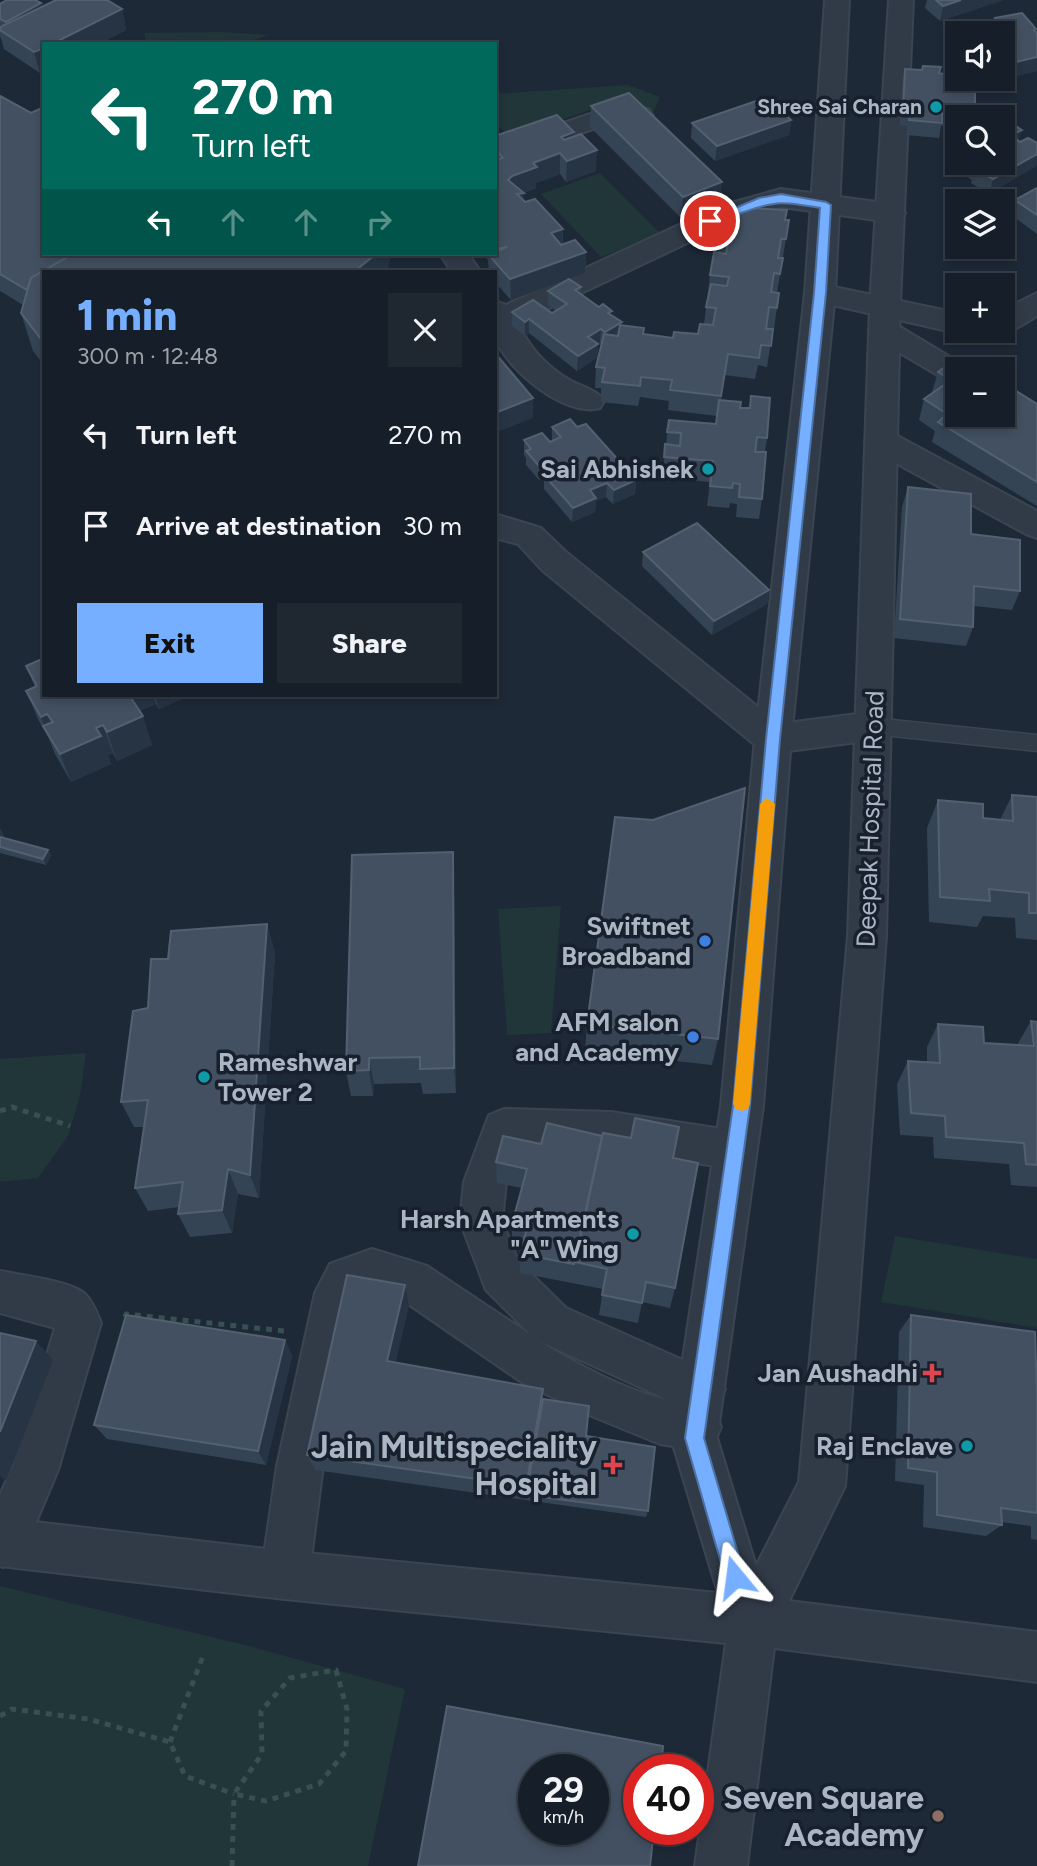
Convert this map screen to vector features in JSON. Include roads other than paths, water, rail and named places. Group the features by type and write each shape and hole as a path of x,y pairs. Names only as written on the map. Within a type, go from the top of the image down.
{"street":[{"path":"754,1621 735,1577 694,1438 742,1106 773,739 820,293 837,0"},
{"name":"Deepak Hospital Road","path":"721,1866 754,1621 822,1486 867,936 885,318 901,0"},
{"path":"497,154 626,110 635,112 655,128"},
{"path":"589,401 564,392 534,370 508,337 498,315 729,200 781,198 891,213"},
{"path":"820,293 885,318 945,364"},
{"path":"1015,316 1037,303"},
{"path":"885,318 945,322"},
{"path":"881,441 1037,526"},
{"path":"497,527 529,536 554,561 773,739 873,726"},
{"path":"700,1408 684,1384 550,1323 500,1275 481,1221 485,1182 504,1128 611,1131 735,1150"},
{"path":"285,1575 300,1466 337,1293 345,1279 372,1270 412,1281 539,1367 610,1401 660,1420 700,1408"},
{"path":"0,1292 68,1308 79,1323 35,1470 2,1542 285,1575 754,1621 1037,1657"}],"lane":[{"path":"873,726 1037,743"}],"place":[{"name":"Shree Sai Charan","path":"936,107"},
{"name":"Sai Abhishek","path":"708,469"},
{"name":"Swiftnet Broadband","path":"705,941"},
{"name":"AFM salon and Academy","path":"693,1037"},
{"name":"Rameshwar Tower 2","path":"204,1077"},
{"name":"Harsh Apartments \"A\" Wing","path":"633,1234"},
{"name":"Jan Aushadhi","path":"932,1373"},
{"name":"Raj Enclave","path":"967,1446"},
{"name":"Jain Multispeciality Hospital","path":"613,1465"},
{"name":"Seven Square Academy","path":"938,1816"}]}
